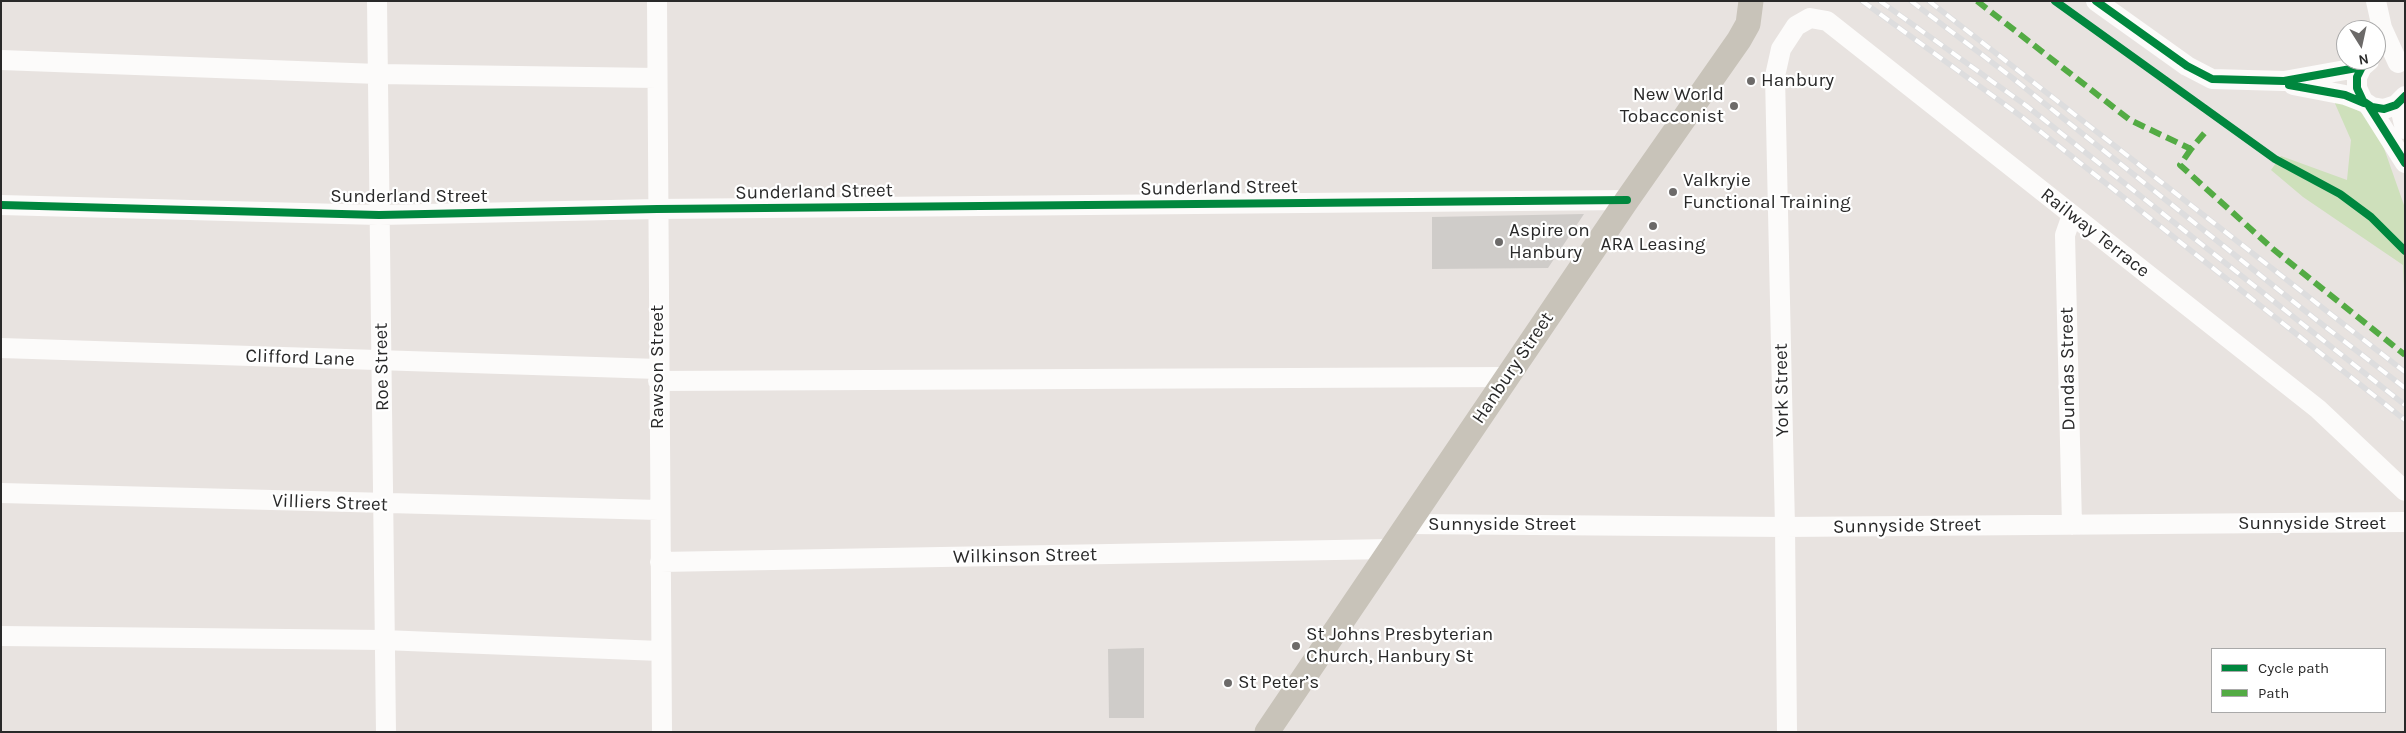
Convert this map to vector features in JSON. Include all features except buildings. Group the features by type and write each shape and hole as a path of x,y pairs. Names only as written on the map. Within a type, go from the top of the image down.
{"main road":[{"name":"Hanbury Street","path":"1267,732 1506,377 1739,40 1748,24 1751,1"}],"street":[{"name":"Roe Street","path":"377,1 384,504 383,640 386,732"},
{"name":"Rawson Street","path":"656,1 662,732"},
{"path":"2096,1 2187,66 2205,76 2223,80 2272,81 2306,78 2337,70"},
{"path":"2371,20 2376,1"},
{"path":"2376,1 2382,28 2402,68"},
{"name":"Railway Terrace","path":"1781,49 1796,26 1810,18 1827,21 2318,409 2405,491"},
{"name":"York Street","path":"1781,49 1775,76 1785,528 1787,732"},
{"path":"2386,58 2402,68"},
{"path":"1,60 378,74 657,78"},
{"path":"2362,70 2357,77 2356,88 2405,163"},
{"path":"2272,81 2337,94 2384,109 2403,99 2405,129"},
{"name":"Sunderland Street","path":"1,205 380,215 657,209 1627,200"},
{"name":"Dundas Street","path":"2072,215 2065,235 2072,525"},
{"name":"Clifford Lane","path":"1,348 382,361 658,375 1506,377"},
{"name":"Villiers Street","path":"1,493 659,510"},
{"name":"Sunnyside Street","path":"1408,524 1785,528 2405,522"},
{"name":"Wilkinson Street","path":"660,562 1391,549"},
{"path":"1,636 383,640 660,651"}],"green space":[{"path":"2333,99 2359,111 2368,118 2379,134 2405,208 2405,312 2403,265 2303,197 2271,170 2281,156 2347,180 2351,140"}],"railway":[{"path":"1862,1 2022,117 2405,420"},
{"path":"1880,1 2028,107 2405,405"},
{"path":"1911,1 2010,76 2405,388"},
{"path":"1929,1 2405,372"}],"marked path":[{"path":"1977,1 2130,120 2191,149 2208,129"},
{"path":"2191,149 2180,165 2273,249 2405,355"}],"cycle path":[{"path":"2055,1 2275,159 2340,194 2371,217 2405,251"},
{"path":"2096,1 2187,66 2212,79 2284,81 2345,70"},
{"path":"2360,70 2357,77 2357,88 2363,101 2372,107 2384,109 2396,105 2405,96"},
{"path":"2289,85 2345,95 2364,103"},
{"path":"2369,106 2405,163"},
{"path":"1,205 379,215 657,209 1627,200"}],"place":[{"name":"Hanbury","path":"1751,81"},
{"name":"New World Tobacconist","path":"1734,106"},
{"name":"Valkryie Functional Training","path":"1673,192"},
{"name":"ARA Leasing","path":"1653,226"},
{"name":"Aspire on Hanbury","path":"1499,242"},
{"name":"St Johns Presbyterian Church, Hanbury St","path":"1296,646"},
{"name":"St Peter’s","path":"1228,683"}]}
